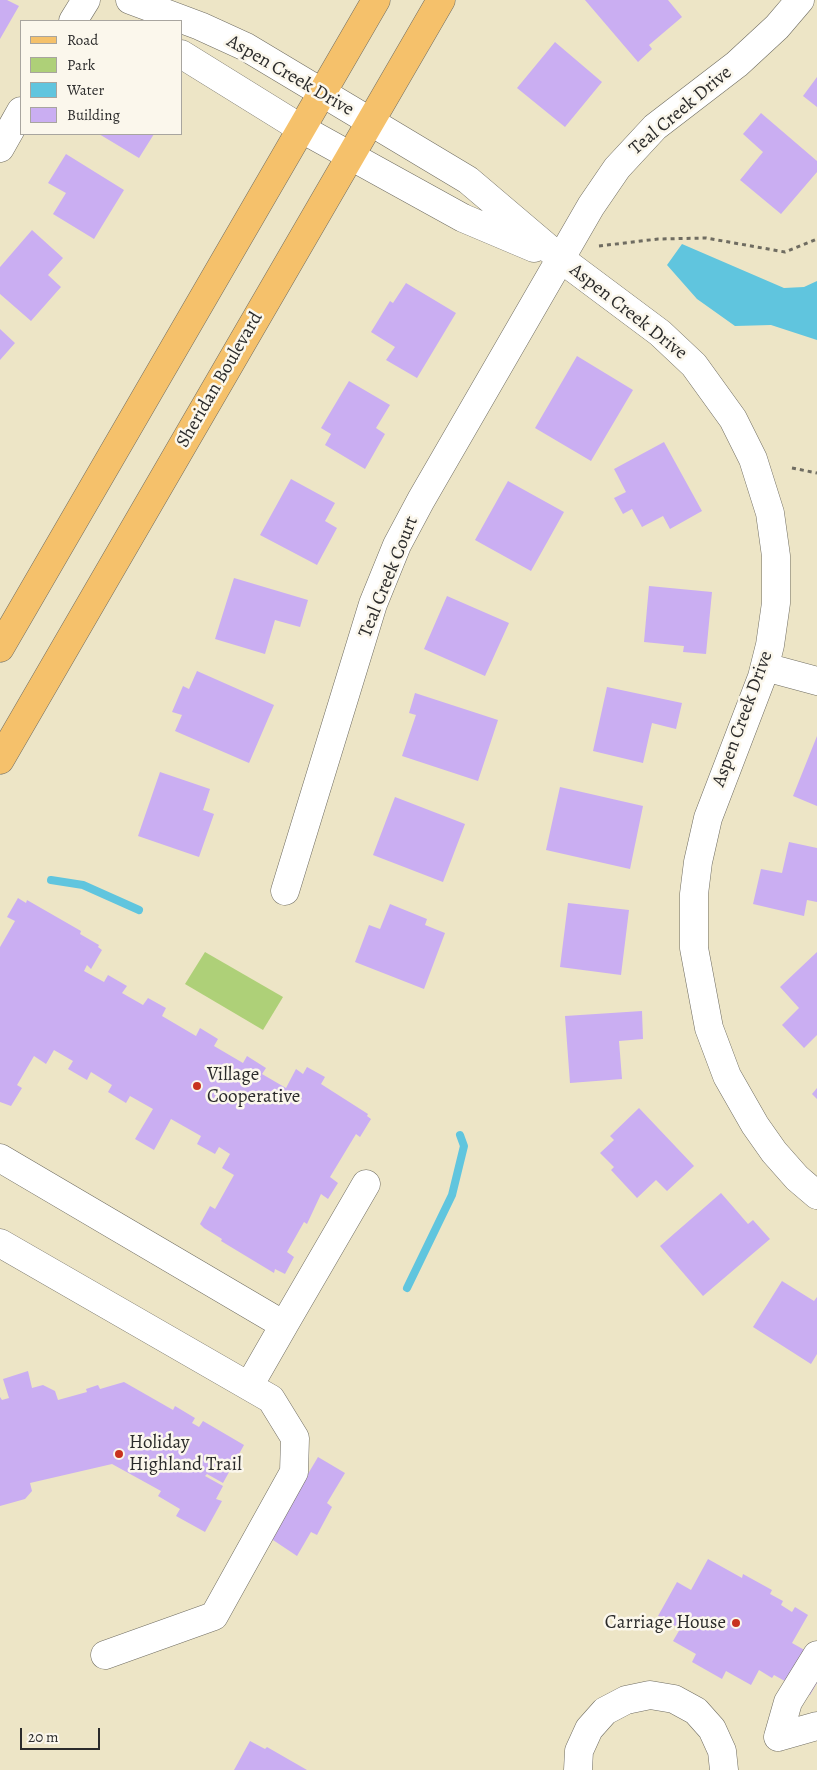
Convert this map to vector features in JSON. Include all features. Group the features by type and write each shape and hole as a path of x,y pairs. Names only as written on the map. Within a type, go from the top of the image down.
{"main road":[{"path":"0,648 376,0"},
{"name":"Sheridan Boulevard","path":"0,760 441,0"}],"street":[{"path":"74,20 86,0"},
{"path":"111,0 138,20"},
{"name":"Aspen Creek Drive","path":"130,0 200,26 246,48 468,180 561,259 643,319 694,365 726,406 744,439 761,480 770,513 776,556 776,603 765,667 708,818 698,862 694,894 694,948 708,1028 727,1076 754,1125 774,1152 797,1178 817,1195"},
{"name":"Teal Creek Drive","path":"561,259 603,187 631,151 670,115 737,64 776,27 800,0"},
{"name":"Aspen Creek Drive","path":"182,55 350,156 463,218 561,259"},
{"path":"0,148 20,113"},
{"name":"Teal Creek Court","path":"285,892 373,604 398,544 421,500 561,259"},
{"path":"765,667 817,682"},
{"path":"0,1158 284,1325"},
{"path":"249,1386 366,1184"},
{"path":"0,1242 271,1399 295,1438 294,1472 214,1616 105,1655"},
{"path":"817,1655 788,1702 778,1737 817,1726"},
{"path":"578,1770 579,1751 589,1729 605,1711 626,1700 650,1695 674,1699 696,1711 712,1729 722,1751 724,1770"}],"path":[{"path":"575,235 596,246 658,238 706,238 785,252 817,239"},
{"path":"792,468 817,473"}],"green space":[{"path":"205,952 283,997 263,1030 185,984"}],"water":[{"path":"682,244 784,288 804,287 817,281 817,340 771,325 735,326 697,299 667,265"}],"building":[{"path":"0,0 7,0 19,6 0,39"},
{"path":"585,0 668,0 682,17 649,45 652,49 638,62"},
{"path":"555,42 602,82 565,127 517,88"},
{"path":"817,77 817,107 803,96"},
{"path":"761,113 817,161 817,172 781,214 740,180 763,152 743,134"},
{"path":"101,135 153,135 139,158"},
{"path":"66,154 124,190 94,239 53,214 66,193 48,183"},
{"path":"32,230 63,258 48,275 61,287 31,321 0,294 0,267"},
{"path":"406,283 456,313 417,378 386,360 395,347 371,332 390,301 393,303"},
{"path":"0,329 15,343 0,360"},
{"path":"577,356 633,390 591,461 535,428"},
{"path":"349,381 390,405 376,428 385,434 365,469 325,445 331,434 321,428"},
{"path":"664,442 702,511 670,529 663,516 642,527 632,509 623,514 614,498 626,492 614,469"},
{"path":"291,479 335,503 325,521 337,528 317,565 260,535"},
{"path":"508,481 564,512 531,571 475,540"},
{"path":"234,578 308,600 300,627 275,620 265,654 215,639"},
{"path":"649,586 712,592 706,654 683,652 684,646 644,642"},
{"path":"447,596 509,623 485,676 424,649"},
{"path":"197,671 274,705 249,763 175,731 182,715 172,712 183,686 189,689"},
{"path":"607,687 682,703 676,729 652,723 643,763 593,751"},
{"path":"415,693 498,720 478,781 402,756 416,715 409,713"},
{"path":"817,736 817,806 793,796"},
{"path":"160,772 210,789 203,810 214,814 199,857 138,836"},
{"path":"560,787 643,806 630,869 546,850"},
{"path":"395,797 465,824 443,882 373,855"},
{"path":"789,842 817,848 817,902 807,900 804,916 753,904 761,869 782,873"},
{"name":"Village Cooperative","path":"18,898 26,903 27,900 81,931 80,934 99,945 98,947 102,950 91,969 87,965 84,971 104,982 108,975 127,986 122,993 143,1005 148,998 166,1008 162,1016 196,1036 200,1028 218,1039 214,1046 243,1063 247,1056 266,1068 262,1074 286,1088 296,1069 303,1074 307,1067 325,1077 321,1084 368,1114 367,1116 371,1119 360,1137 356,1134 330,1177 338,1183 328,1199 321,1194 307,1224 304,1222 287,1252 294,1257 285,1274 275,1269 274,1273 221,1241 222,1239 200,1224 210,1206 215,1209 234,1175 222,1168 230,1154 219,1147 215,1154 197,1144 201,1136 171,1119 154,1150 135,1139 153,1109 130,1096 126,1103 108,1092 112,1085 91,1072 87,1080 68,1069 73,1061 54,1050 46,1064 34,1056 17,1085 22,1088 11,1106 0,1102 0,947 15,921 7,917"},
{"path":"568,903 629,910 621,975 560,967"},
{"path":"390,904 427,919 425,925 445,933 424,989 355,962 369,925 380,929"},
{"path":"817,952 817,1035 804,1048 782,1025 799,1008 780,987"},
{"path":"642,1011 643,1039 619,1041 622,1079 570,1083 565,1016"},
{"path":"817,1088 817,1099 812,1094"},
{"path":"639,1108 694,1166 667,1191 656,1180 637,1198 611,1170 614,1167 600,1153 614,1140 610,1136"},
{"path":"721,1193 748,1224 753,1220 770,1239 703,1296 660,1246"},
{"path":"782,1281 814,1301 817,1297 817,1354 811,1364 753,1327"},
{"name":"Holiday Highland Trail","path":"28,1371 32,1388 43,1385 55,1391 58,1400 87,1392 86,1389 98,1385 100,1389 124,1382 173,1410 175,1406 195,1418 192,1423 199,1427 203,1421 244,1445 223,1483 207,1474 205,1476 223,1486 216,1499 222,1501 205,1532 176,1516 180,1509 158,1496 161,1491 112,1464 30,1483 32,1491 25,1499 0,1506 0,1397 2,1400 9,1398 3,1379"},
{"path":"318,1457 345,1473 327,1503 332,1507 317,1535 311,1532 297,1556 270,1538"},
{"name":"Carriage House","path":"708,1559 742,1578 743,1574 772,1590 770,1594 783,1601 781,1605 792,1612 795,1607 808,1615 792,1643 817,1657 817,1683 810,1695 774,1675 772,1678 759,1670 751,1685 726,1671 722,1679 692,1662 696,1654 673,1641 680,1629 658,1616 677,1582 691,1590"},
{"path":"250,1741 265,1749 267,1747 307,1770 234,1770"}],"waterway":[{"path":"51,880 83,885 139,910"},
{"path":"407,1288 452,1195 464,1146 460,1135"}],"place":[{"name":"Village Cooperative","path":"197,1086"},
{"name":"Holiday Highland Trail","path":"119,1454"},
{"name":"Carriage House","path":"736,1623"}]}
